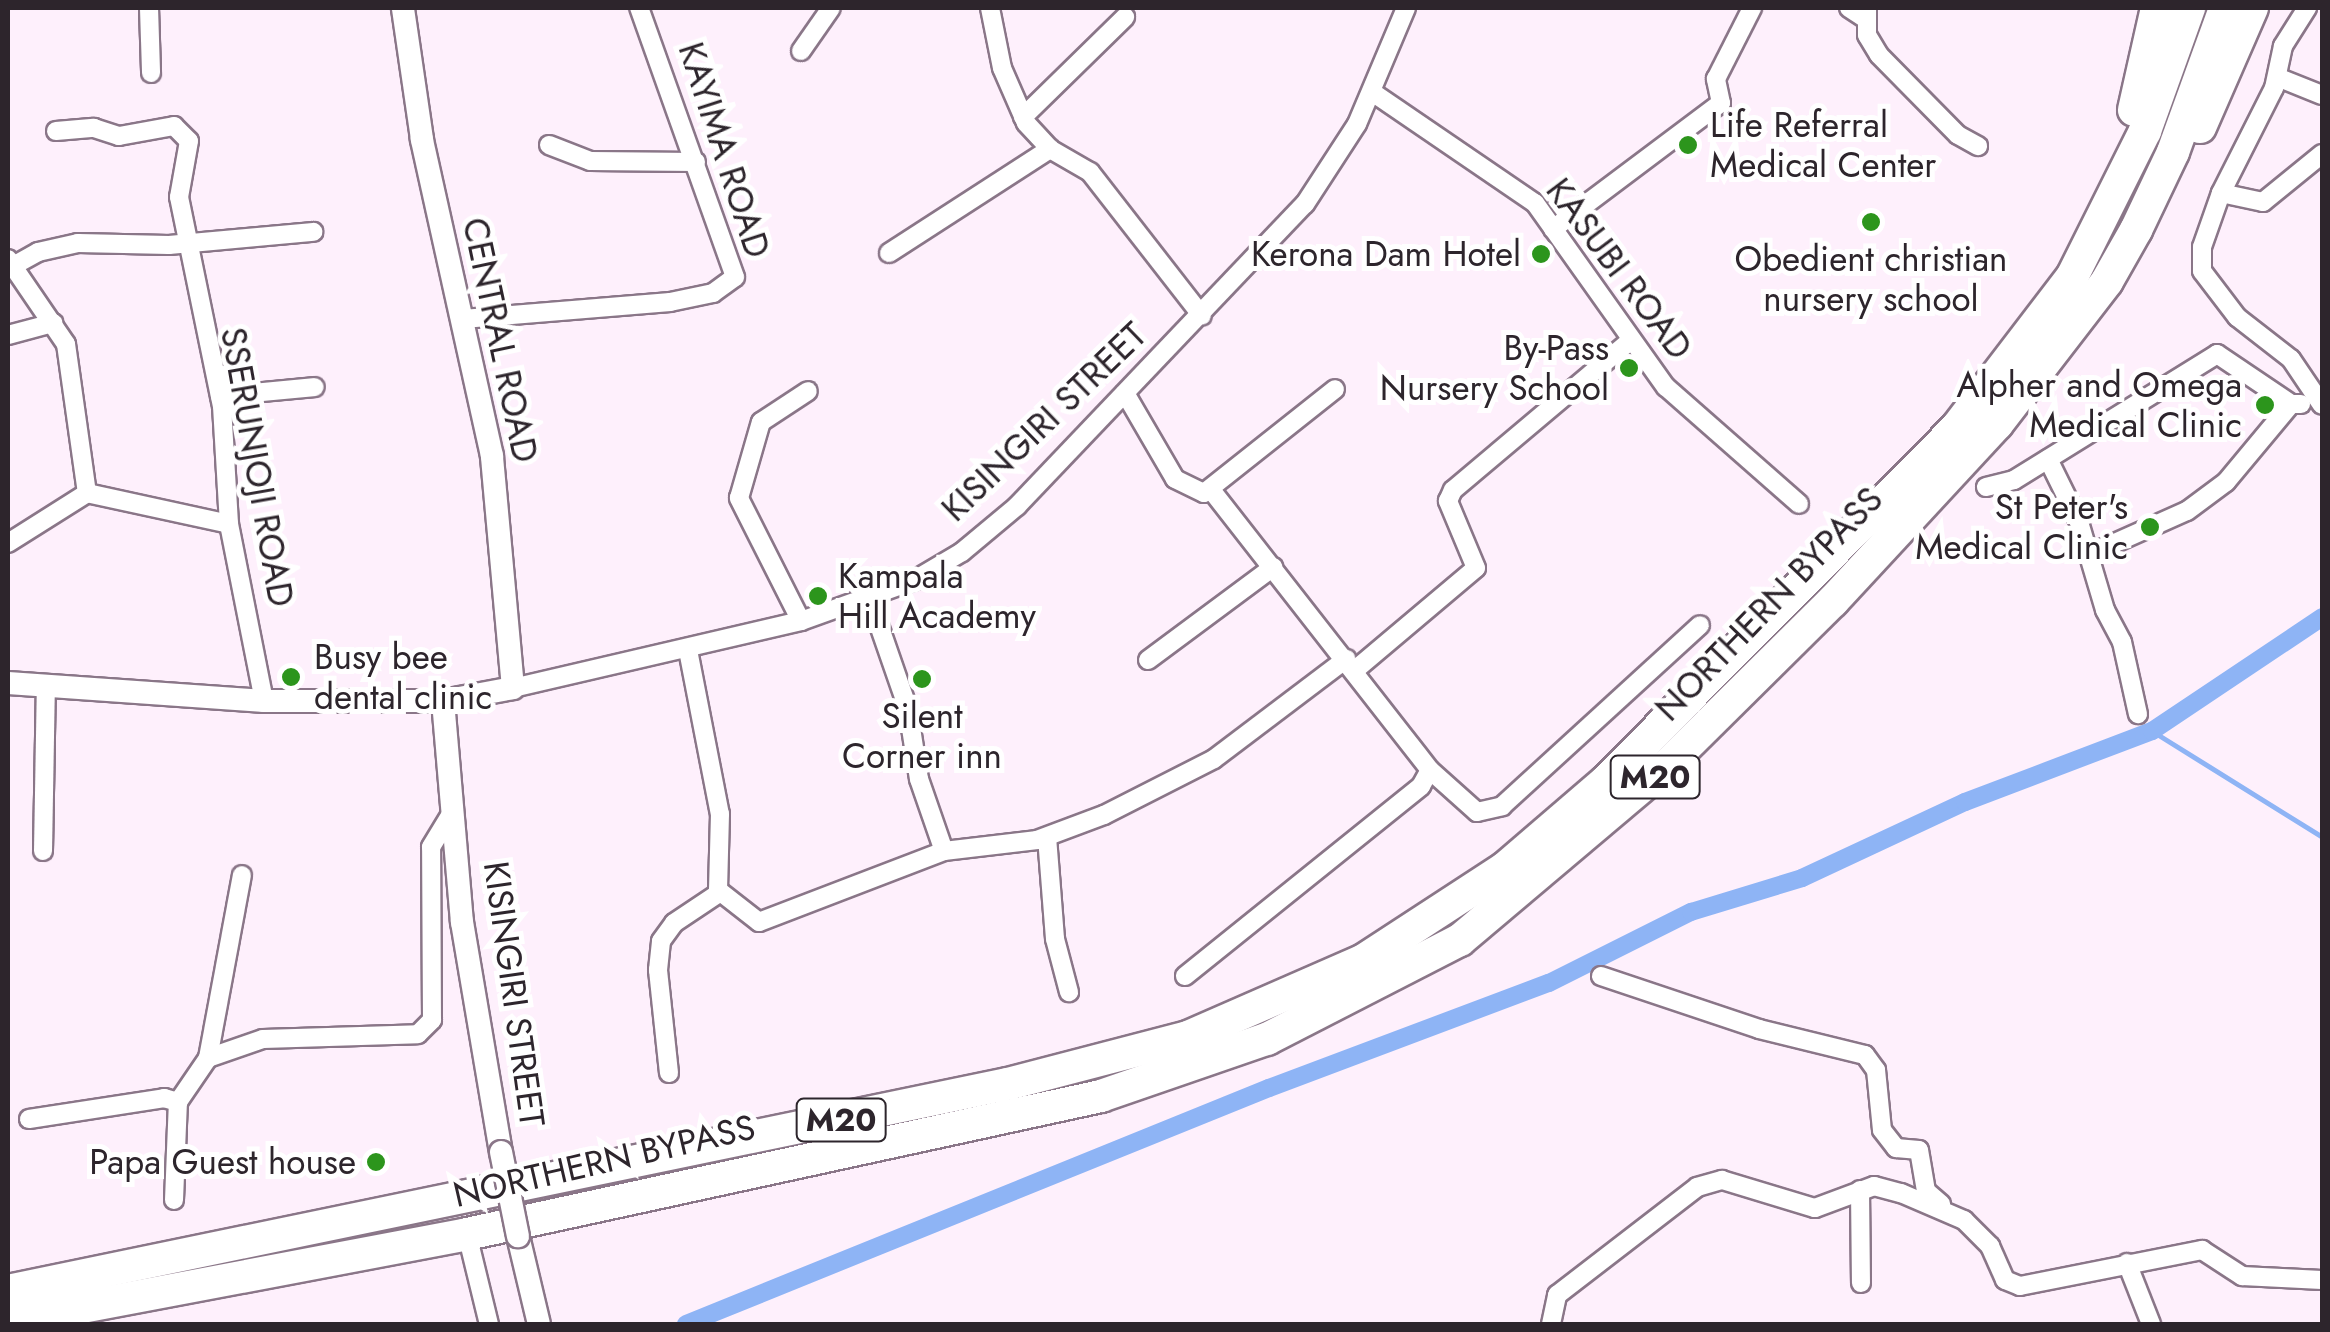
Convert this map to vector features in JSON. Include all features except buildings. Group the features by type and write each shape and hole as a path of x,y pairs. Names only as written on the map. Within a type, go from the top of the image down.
{"highway":[{"path":"2104,215 2157,8"},
{"name":"NORTHERN BYPASS","path":"8,1291 1008,1084 1188,1037 1364,960 1506,868 1606,781 1884,505 2034,334 2104,215 2145,131 2189,8"},
{"name":"NORTHERN BYPASS","path":"8,1321 467,1234 1101,1096 1267,1039 1460,940 1598,829 1833,602 1996,424 2107,281 2136,230 2173,152 2225,8"},
{"path":"2136,230 2166,197 2252,8"}],"street":[{"path":"150,8 151,72"},
{"name":"CENTRAL ROAD","path":"403,8 416,108 464,319 501,521 513,688"},
{"name":"KAYIMA ROAD","path":"464,319 670,302 724,288 735,270 639,8"},
{"path":"801,51 831,8"},
{"path":"990,8 993,39 1023,118 1050,149 1090,172 1202,316"},
{"name":"KISINGIRI STREET","path":"513,688 801,621 870,598 938,568 988,532 1202,316 1305,204 1372,92 1406,8"},
{"path":"1553,229 1720,103 1716,79 1752,8"},
{"path":"1848,8 1866,13 1872,46 1888,66 1958,135 1978,146"},
{"path":"1986,488 2048,460 2217,354 2291,404 2319,402 2291,359 2237,317 2202,271 2202,247 2221,193 2280,72 2306,8"},
{"path":"1023,118 1125,17"},
{"path":"2280,72 2322,95"},
{"name":"KASUBI ROAD","path":"1372,92 1516,187 1553,229 1630,341 1688,410 1799,504"},
{"name":"SSERUNJOJI ROAD","path":"56,131 94,128 119,136 166,126 182,130 191,146 179,189 186,244 220,396 229,524 264,701"},
{"path":"549,145 590,162 696,162"},
{"path":"890,252 1050,149"},
{"path":"2221,193 2264,202 2322,154"},
{"path":"87,492 69,357 54,323 10,262 78,243 186,244 312,232"},
{"path":"8,335 54,323"},
{"path":"719,893 763,922 944,851 1047,837 1214,758 1350,665 1476,568 1448,502 1453,490 1630,341"},
{"path":"220,396 315,387"},
{"path":"1125,392 1175,478 1194,493 1211,490 1335,390"},
{"path":"801,621 738,498 761,422 808,391"},
{"path":"2088,555 2164,526 2200,502 2240,467 2291,404"},
{"path":"2048,460 2122,642 2138,714"},
{"path":"1211,490 1430,770 1477,812 1502,806 1700,625"},
{"path":"8,543 87,492 229,524"},
{"path":"1148,660 1273,567"},
{"path":"870,598 908,709 920,779 944,851"},
{"path":"688,650 720,814 719,893"},
{"path":"8,683 264,701 443,701 513,688"},
{"path":"43,851 46,685"},
{"name":"KISINGIRI STREET","path":"443,701 456,806 462,922 501,1152 539,1324"},
{"path":"1185,976 1422,786 1430,770"},
{"path":"208,1058 264,1039 418,1034 427,1028 434,1010 431,847 456,806"},
{"path":"1047,837 1054,938 1069,992"},
{"path":"174,1200 178,1102 208,1058 242,876"},
{"path":"669,1073 658,970 661,941 674,924 719,893"},
{"path":"1601,976 1759,1029 1866,1055 1876,1070 1882,1130 1896,1148 1919,1150 1926,1191 1990,1246 2005,1280 2020,1286 2202,1250 2242,1276 2322,1280"},
{"path":"30,1119 164,1098 178,1102"},
{"path":"1550,1324 1557,1295 1697,1187 1722,1180 1814,1208 1860,1190 1888,1188 1964,1220"},
{"path":"1860,1190 1861,1283"},
{"path":"467,1234 489,1324"},
{"path":"2128,1264 2151,1324"}],"waterway":[{"path":"686,1324 1269,1088 1549,983 1691,912 1802,878 1965,802 2152,731 2322,617"},
{"path":"2152,731 2322,837"}],"place":[{"name":"Life Referral Medical Center","path":"1688,145"},
{"name":"Obedient christian nursery school","path":"1871,222"},
{"name":"Kerona Dam Hotel","path":"1541,254"},
{"name":"By-Pass Nursery School","path":"1629,368"},
{"name":"Alpher and Omega Medical Clinic","path":"2265,405"},
{"name":"St Peter's Medical Clinic","path":"2150,527"},
{"name":"Kampala Hill Academy","path":"818,596"},
{"name":"Busy bee dental clinic","path":"291,677"},
{"name":"Silent Corner inn","path":"922,679"},
{"name":"Papa Guest house","path":"376,1162"}]}
